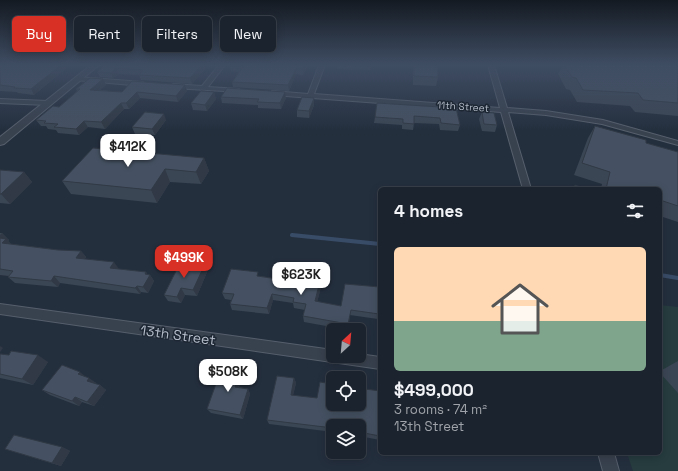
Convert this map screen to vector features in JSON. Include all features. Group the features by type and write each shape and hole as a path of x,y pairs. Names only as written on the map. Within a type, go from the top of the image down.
{"street":[{"path":"0,142 67,87"},
{"path":"186,87 250,92"},
{"path":"310,96 313,87"},
{"path":"497,87 526,187"},
{"name":"11th Street","path":"265,93 503,109 553,114 603,122 678,143"},
{"path":"0,101 48,103"},
{"name":"13th Street","path":"0,309 378,363"},
{"path":"607,455 611,471"}],"green space":[{"path":"662,305 678,307 678,471 633,471 628,455 662,455"}],"building":[{"path":"34,87 31,89 14,88"},
{"path":"79,87 94,87 90,90 122,92 127,87 183,87 176,96 137,92 126,103 121,103 101,122 84,121 76,129 54,127 58,124 44,123 46,121 36,120 53,106 59,107 80,89 76,89"},
{"path":"581,87 678,87 678,103 643,100 638,93 583,90"},
{"path":"227,88 285,92 280,103 257,102 259,99 221,97"},
{"path":"201,91 214,92 205,105 191,103"},
{"path":"302,97 314,98 309,111 297,110"},
{"path":"377,103 456,108 460,125 441,123 440,118 414,116 414,124 403,123 403,119 375,117"},
{"path":"145,112 164,114 152,129 132,127"},
{"path":"482,112 494,113 497,125 484,124"},
{"path":"595,126 646,140 646,143 678,152 678,206 662,201 662,187 606,187 610,172 582,163"},
{"path":"93,148 204,158 196,172 165,169 151,190 62,181"},
{"path":"0,170 24,172 0,194"},
{"path":"0,238 6,239 2,243 58,250 81,251 76,258 114,262 110,268 146,272 145,274 150,275 143,287 137,286 135,288 54,276 51,281 8,277 13,271 0,269"},
{"path":"180,263 204,266 193,290 181,288 177,297 164,295"},
{"path":"231,269 258,272 257,276 299,282 300,278 320,281 315,301 341,306 345,284 378,287 378,314 351,310 348,323 342,323 303,316 306,304 293,302 294,298 272,294 267,308 230,304 234,294 222,293"},
{"path":"11,351 38,355 22,379 0,374 0,354 9,355"},
{"path":"62,365 80,372 78,374 89,378 87,381 100,385 87,402 75,397 72,401 42,390"},
{"path":"222,367 240,370 235,387 248,389 240,415 207,409"},
{"path":"277,376 294,378 291,395 317,398 320,382 326,383 326,411 366,411 366,389 378,391 378,436 366,433 366,419 326,419 326,427 267,420"},
{"path":"14,435 62,447 52,463 5,449"}],"waterway":[{"path":"292,235 378,244"},
{"path":"662,275 678,278"}]}
